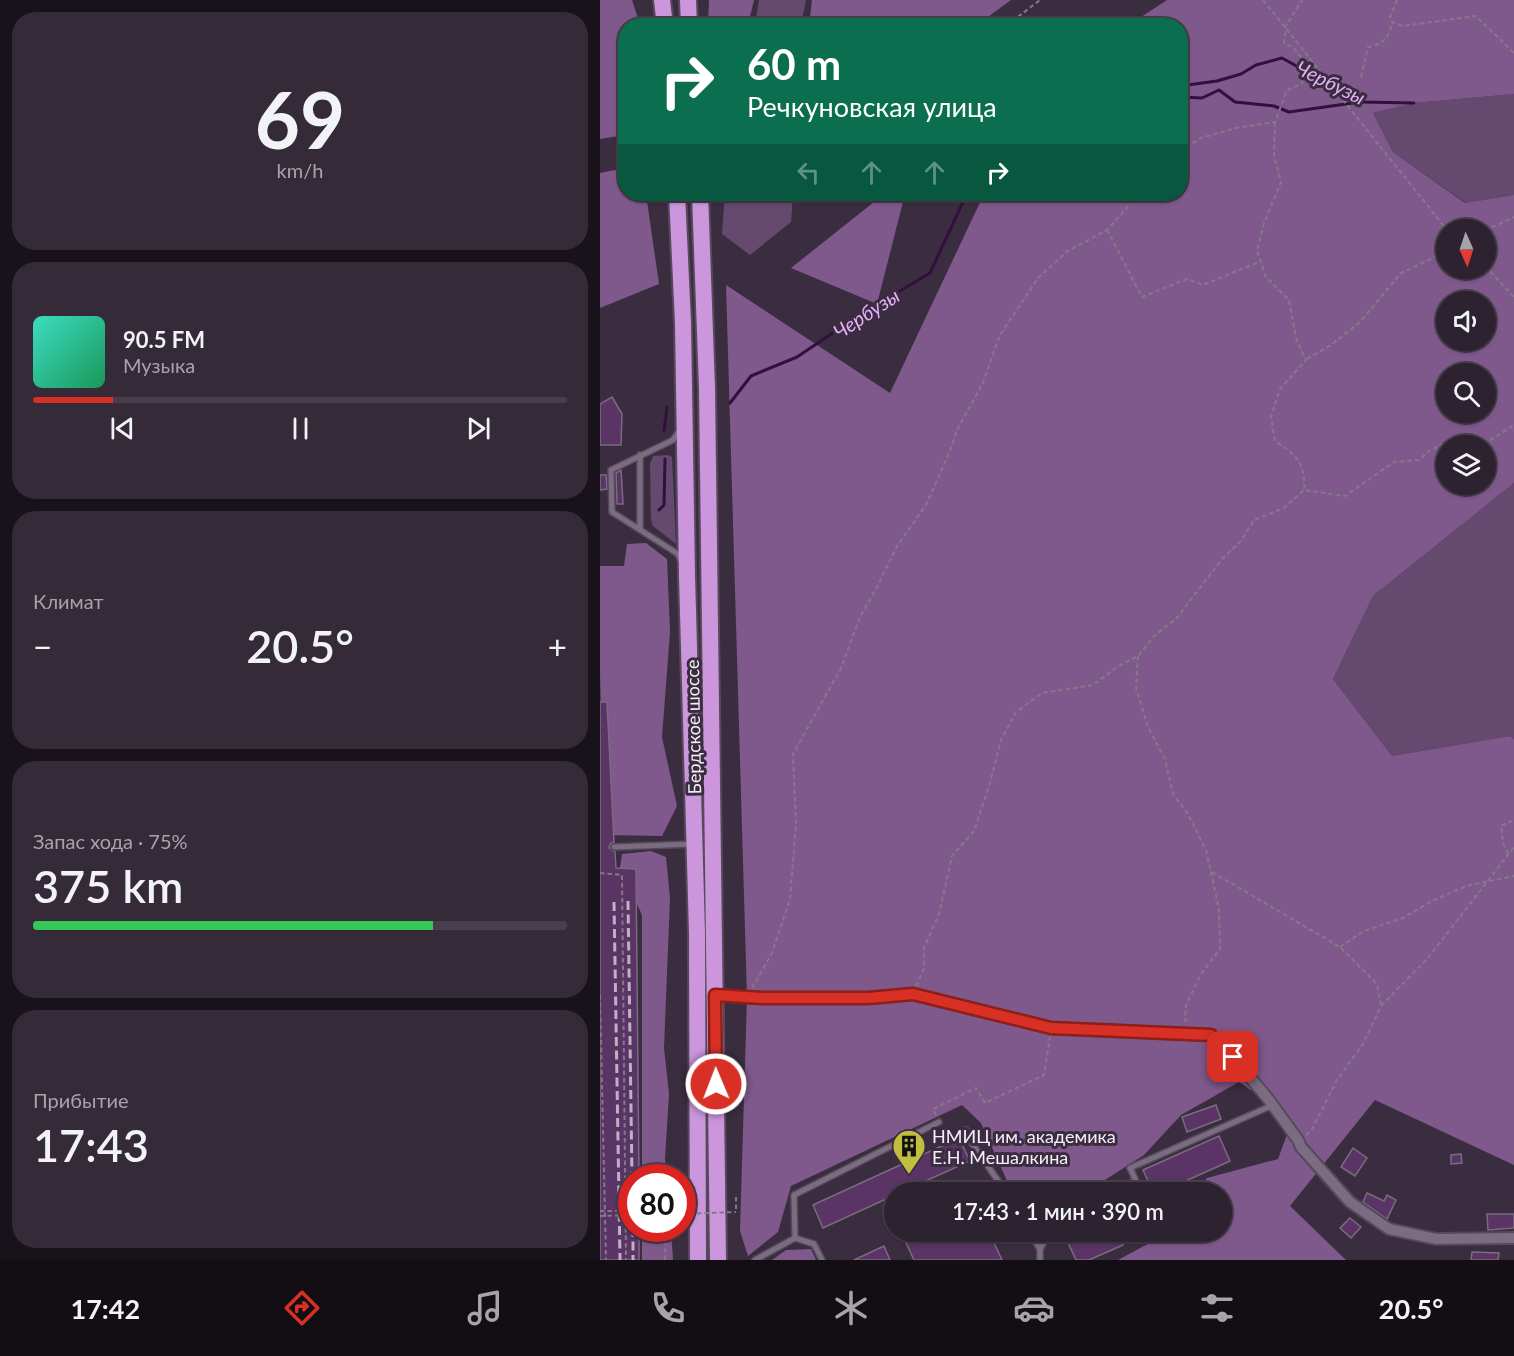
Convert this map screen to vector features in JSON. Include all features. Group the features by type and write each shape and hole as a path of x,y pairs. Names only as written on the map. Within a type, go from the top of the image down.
{"highway":[{"path":"662,0 664,18"},
{"path":"688,0 689,18"},
{"name":"Бердское шоссе","path":"677,201 686,421 687,576 697,933 698,1260"},
{"name":"Бердское шоссе","path":"700,201 711,600 718,1260"},
{"path":"683,323 705,322"}],"street":[{"path":"715,995 868,998 913,994 1051,1028 1211,1035 1233,1057 1273,1105 1299,1140 1301,1147 1350,1202 1389,1229 1436,1239 1514,1238"}],"lane":[{"path":"686,421 673,440 611,470 612,512 678,554 687,576"},
{"path":"640,455 640,530"},
{"path":"614,847 694,844"},
{"path":"1134,1182 1136,1181 1130,1168 1273,1105"},
{"path":"795,1238 794,1195 939,1122"},
{"path":"966,1130 971,1142 999,1182"},
{"path":"754,1260 795,1238 814,1244 822,1260"},
{"path":"1035,1242 1040,1249"},
{"path":"1040,1260 1040,1249 1044,1242"}],"path":[{"path":"1016,18 1040,0"},
{"path":"1263,0 1438,219"},
{"path":"1302,0 1286,26 1284,43 1294,48 1307,65 1302,84 1287,90 1275,122 1274,156 1281,182 1263,223 1257,251 1266,278 1289,300 1296,338 1306,360"},
{"path":"1361,77 1368,47 1378,45 1389,37 1392,22 1390,17 1397,0"},
{"path":"1392,22 1403,26 1476,16 1514,53"},
{"path":"1188,147 1201,138 1236,128 1275,122"},
{"path":"747,997 772,953 790,899 795,825 793,754 841,668 860,617 897,546 926,505 957,430 982,385 1000,335 1038,278 1068,251 1107,230 1131,201"},
{"path":"1496,226 1514,217"},
{"path":"1107,230 1142,297 1187,279 1203,285 1261,261"},
{"path":"913,994 924,969 924,948 939,914 952,856 974,831 1001,740 1016,712 1042,693 1093,685 1117,667 1138,656 1155,636 1176,619 1222,559 1242,541 1254,520 1284,508 1304,490 1305,477 1295,454 1275,441 1271,417 1280,389 1306,360 1331,345 1360,322 1401,273 1436,255"},
{"path":"1496,278 1514,297"},
{"path":"1304,490 1345,496 1394,462 1419,460 1429,451 1452,439 1486,443 1514,425"},
{"path":"1138,656 1136,688 1148,727 1165,759 1173,794 1188,814 1206,850 1212,872 1219,909 1220,948 1201,974 1186,1005 1185,1020 1211,1035"},
{"path":"1508,854 1503,843 1501,826 1514,820"},
{"path":"1299,1140 1311,1131 1337,1080 1363,1044 1381,1006 1428,958 1514,847"},
{"path":"1212,872 1340,947 1377,984 1381,1006"},
{"path":"600,873 622,875 625,1164"},
{"path":"1340,947 1364,931 1403,918 1430,902 1466,886 1514,876"},
{"path":"600,995 606,1260"},
{"path":"939,1122 933,1109 976,1088 985,1103 1044,1075 1051,1028"},
{"path":"696,1213 736,1212 736,1197"},
{"path":"600,1211 618,1211"},
{"path":"600,1216 618,1215"},
{"path":"626,1242 626,1260"},
{"path":"665,1260 666,1242"}],"shaded area":[{"path":"600,0 632,0 638,18 618,18 618,136 600,139"},
{"path":"709,0 754,0 750,18 708,18"},
{"path":"759,0 806,0 802,18 756,18"},
{"path":"812,0 1011,0 987,18 810,18"},
{"path":"1167,0 1514,0 1514,94 1414,103 1373,113 1393,152 1465,203 1514,195 1514,483 1373,596 1333,679 1392,756 1510,736 1514,739 1514,1165 1375,1100 1290,1206 1346,1260 1118,1260 1151,1242 1232,1242 1232,1182 1204,1182 1207,1178 1278,1159 1289,1129 1273,1105 1239,1082 1181,1115 1144,1155 1102,1182 1008,1182 981,1123 962,1105 791,1186 778,1232 748,1256 740,1231 747,997 726,285 890,393 981,201 1188,201 1188,18 1140,18"},
{"path":"1514,94 1514,195 1466,203 1393,152 1373,113 1414,103"},
{"path":"615,170 618,172 618,201 647,201 659,284 600,308 600,173"},
{"path":"724,201 792,201 791,222 750,255 722,234"},
{"path":"875,201 903,201 877,304 791,268"},
{"path":"653,456 672,457 676,544 653,526 651,520 650,464"},
{"path":"1514,483 1514,739 1510,736 1392,756 1333,679 1373,596"},
{"path":"646,543 667,559 670,632 662,737 677,806 662,836 604,835 600,566 624,566 627,544"},
{"path":"651,851 666,857 670,898 664,1048 669,1094 665,1164 642,1164 642,915 620,867 622,854"},
{"path":"642,1242 672,1242 673,1260 642,1260"},
{"path":"811,1249 816,1260 772,1260 786,1250"}],"building":[{"path":"612,397 622,414 621,445 600,445 600,404"},
{"path":"621,470 623,504 617,504 616,473"},
{"path":"600,475 606,475 607,489 600,490"},
{"path":"600,702 607,702 614,842 609,848 615,852 616,868 636,869 639,1164 618,1164 618,1242 639,1242 639,1260 600,1260"},
{"path":"1216,1105 1221,1119 1187,1132 1182,1117"},
{"path":"1219,1136 1230,1161 1183,1182 1148,1182 1143,1170"},
{"name":"НМИЦ им. академика Е.Н. Мешалкина","path":"959,1138 970,1161 923,1182 884,1182 884,1200 823,1228 813,1205"},
{"path":"1353,1148 1367,1158 1355,1176 1341,1167"},
{"path":"1461,1154 1462,1163 1451,1164 1451,1155"},
{"path":"1367,1193 1384,1201 1387,1195 1396,1200 1387,1219 1363,1202"},
{"path":"1487,1214 1514,1214 1514,1228 1488,1230"},
{"path":"1350,1218 1361,1227 1351,1238 1340,1228"},
{"path":"906,1242 994,1242 1002,1260 914,1260"},
{"path":"1068,1242 1122,1242 1123,1245 1089,1260 1076,1260"},
{"path":"884,1246 890,1260 854,1260"},
{"path":"1472,1252 1499,1253 1498,1260 1471,1260"}],"waterway":[{"name":"Чербузы","path":"1188,85 1217,81 1241,74 1256,65 1282,58 1362,102 1414,103"},
{"path":"1188,97 1202,98 1219,90 1235,102 1274,106 1289,112 1360,102"},
{"name":"Чербузы","path":"730,403 751,376 797,357 858,316 930,273 964,201"},
{"path":"664,431 667,407"},
{"path":"659,510 664,505 665,459"}],"railway":[{"path":"628,901 632,1164"},
{"path":"614,902 620,1260"},
{"path":"633,1242 633,1260"}],"place":[{"name":"НМИЦ им. академика Е.Н. Мешалкина","path":"909,1175"}],"route":[{"path":"716,1084 715,995 762,998 868,998 913,994 1051,1028 1144,1034 1211,1035 1233,1057"}]}
